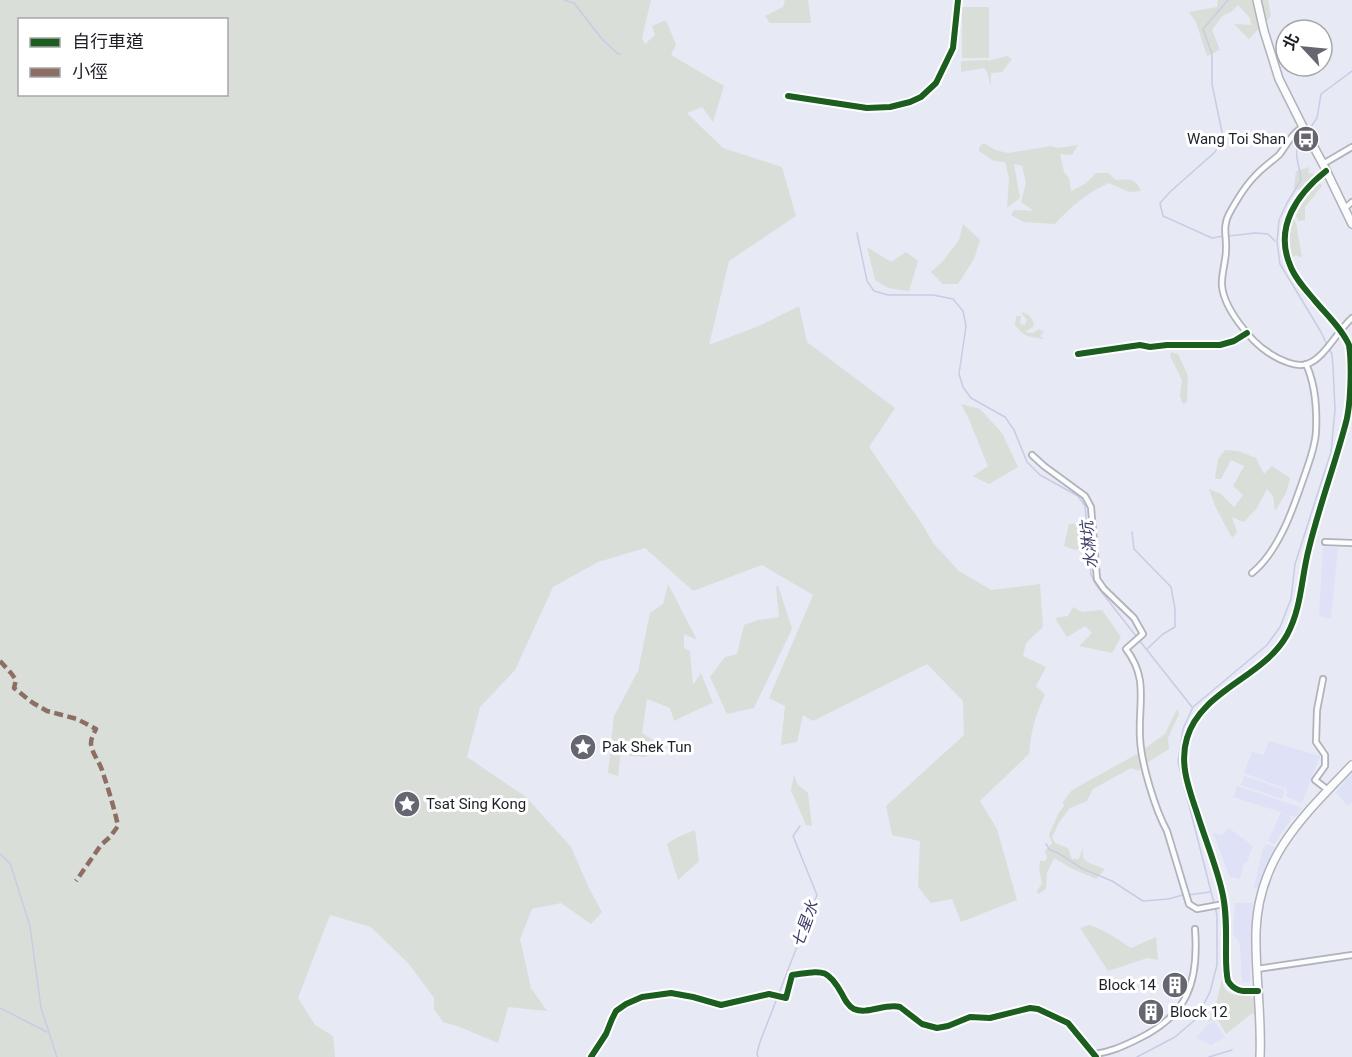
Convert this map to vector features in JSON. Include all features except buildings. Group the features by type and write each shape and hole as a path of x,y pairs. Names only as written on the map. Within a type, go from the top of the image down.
{"main road":[{"path":"1257,0 1264,31 1280,78 1352,224"},
{"path":"1260,1057 1256,926 1268,875 1277,854 1294,828 1352,765"}],"street":[{"path":"788,96 867,108 902,105 921,97 936,83 951,53 958,0"},
{"path":"1303,128 1293,134 1279,154 1253,177 1228,215 1224,234 1226,254 1222,276 1223,291 1226,302 1247,333 1264,350 1297,364 1306,364 1315,359 1352,318"},
{"path":"1323,164 1352,147"},
{"path":"1258,991 1239,991 1233,988 1228,981 1220,885 1186,780 1184,758 1187,737 1201,712 1258,668 1286,637 1298,611 1308,550 1346,426 1351,388 1349,345 1340,330 1294,273 1285,245 1290,216 1297,200 1309,185 1326,171"},
{"path":"1345,208 1352,202"},
{"path":"1077,354 1140,345 1154,347 1220,345 1234,341 1247,333"},
{"path":"1252,573 1268,557 1284,528 1294,507 1311,455 1316,433 1315,397 1313,379 1306,364"},
{"path":"1032,455 1085,496 1089,502 1097,579 1104,589 1134,618 1143,634 1126,649 1140,675 1140,738 1143,756 1189,904 1191,907 1200,909 1222,904"},
{"path":"1325,542 1352,543"},
{"path":"1323,679 1317,710 1316,742 1325,755 1325,766 1315,780 1328,790"},
{"path":"591,1057 606,1034 616,1011 642,998 670,993 721,1005 769,994 786,998 792,975 818,972 834,980 848,1003 855,1009 897,1006 918,1022 931,1027 948,1026 970,1017 990,1018 1033,1008 1059,1017 1068,1023 1094,1056 1111,1052 1150,1033 1169,1020 1179,1008 1193,978 1196,954 1195,929"},
{"path":"1257,969 1352,955"}],"shaded area":[{"path":"0,0 651,0 642,38 645,44 655,35 652,26 666,20 676,45 671,55 724,86 713,122 702,107 687,113 723,148 782,167 796,216 729,261 709,345 761,325 799,306 807,342 895,408 869,447 934,544 959,571 991,590 1040,584 1043,627 1026,643 1023,656 1046,667 1036,686 1045,695 1034,724 1029,754 980,801 997,829 1017,900 961,922 952,899 931,903 918,887 920,841 892,835 886,806 964,735 963,701 927,664 813,721 803,715 797,742 781,745 785,706 769,698 813,595 762,565 693,591 645,548 598,562 553,587 515,670 480,707 467,757 526,797 571,847 602,912 591,924 561,903 532,909 520,939 531,988 547,1011 508,1007 498,1043 443,1022 434,1009 434,998 409,964 371,927 330,915 298,998 315,1025 333,1036 335,1057 0,1057"},
{"path":"785,0 808,0 811,23 770,23 765,16 783,7"},
{"path":"1218,0 1268,0 1271,16 1249,39 1234,24 1251,25 1250,18 1238,5 1231,12 1222,16 1212,30 1220,50 1207,56 1196,22 1189,12 1217,7"},
{"path":"962,7 989,7 989,58 962,58"},
{"path":"1007,56 1012,59 1002,72 991,73 991,85 984,68 961,72 961,61 988,61"},
{"path":"984,143 995,150 1008,153 1051,146 1058,148 1078,145 1072,155 1060,154 1071,191 1085,184 1096,173 1108,173 1116,180 1134,182 1141,191 1129,192 1109,183 1080,200 1055,224 1024,222 1011,215 1014,210 1034,211 1021,202 1026,182 1022,166 1014,164 1020,198 1007,208 1009,178 1005,162 994,161 979,151 979,147"},
{"path":"1310,167 1308,173 1314,174 1322,186 1305,207 1305,220 1298,221 1296,216 1305,195 1306,186 1300,191 1294,188 1296,171"},
{"path":"1293,218 1296,223 1302,258 1296,255 1290,259 1288,233"},
{"path":"963,224 980,240 974,259 958,284 943,284 931,272 959,240"},
{"path":"867,247 891,262 906,252 918,261 909,291 888,288 875,280"},
{"path":"1021,312 1030,317 1034,326 1025,332 1033,333 1039,329 1044,332 1040,336 1044,339 1027,336 1018,329 1015,325 1016,316 1021,316 1020,324 1025,325 1027,320"},
{"path":"1171,352 1178,354 1188,376 1187,402 1183,404 1180,396 1182,380 1170,356"},
{"path":"961,404 980,409 1002,433 1018,467 989,484 973,476 988,466"},
{"path":"1225,450 1238,451 1256,458 1264,474 1272,466 1290,478 1286,493 1275,511 1273,496 1267,489 1257,508 1244,522 1232,517 1237,532 1232,538 1209,489 1221,494 1234,507 1243,495 1233,486 1244,466 1231,460 1221,479 1215,479 1218,459"},
{"path":"1082,523 1082,548 1075,550 1064,546 1069,524"},
{"path":"1323,547 1338,548 1331,619 1319,616"},
{"path":"668,584 697,640 684,634 684,648 690,651 693,685 701,673 713,703 674,721 670,708 647,699 642,733 658,743 646,757 630,756 622,739 618,776 608,773 614,716 638,671 650,613 663,604"},
{"path":"778,585 792,629 754,708 727,714 710,677 725,657 737,654 744,625 779,617 776,587"},
{"path":"1073,607 1082,612 1102,610 1121,637 1112,653 1079,646 1092,633 1085,626 1067,637 1055,618 1068,616"},
{"path":"1177,709 1179,714 1168,738 1169,749 1142,766 1139,771 1131,768 1093,789 1087,801 1070,808 1052,837 1055,843 1068,848 1072,859 1079,859 1083,848 1083,858 1087,862 1105,869 1096,879 1054,858 1047,873 1046,889 1038,894 1037,891 1042,883 1040,861 1045,861 1047,857 1045,851 1052,843 1049,835 1064,806 1063,802 1072,790 1137,754 1142,755 1144,749 1165,734"},
{"path":"1269,741 1320,756 1302,803 1286,796 1287,789 1244,773 1252,752 1264,755"},
{"path":"1352,773 1352,802 1347,806 1336,792"},
{"path":"794,775 798,785 808,793 812,826 806,825 791,790"},
{"path":"1244,776 1285,790 1282,799 1241,785"},
{"path":"1237,786 1302,808 1296,817 1284,814 1292,818 1274,844 1268,841 1281,812 1233,797"},
{"path":"1229,828 1253,846 1247,862 1244,863 1240,879 1230,877 1213,833 1222,835"},
{"path":"695,830 699,861 678,880 667,844"},
{"path":"1267,844 1275,847 1258,889 1254,888 1263,848"},
{"path":"1235,903 1253,903 1250,982 1242,982 1240,944 1233,933"},
{"path":"1089,925 1106,932 1131,948 1156,937 1158,960 1147,958 1108,971 1080,928"},
{"path":"1222,979 1224,988 1230,993 1249,995 1254,1000 1255,1013 1226,1034 1218,1020 1208,1022"},
{"path":"1214,1021 1225,1037 1211,1045 1197,1038 1205,1027"}],"waterway":[{"path":"564,0 574,3 602,39 620,54"},
{"path":"1224,236 1212,238 1163,216 1160,203 1215,152 1223,137 1212,84 1212,54 1203,29 1228,0"},
{"path":"1308,131 1317,118 1321,94 1352,71"},
{"path":"1305,135 1297,152 1301,180 1279,220 1277,242 1280,264 1327,345"},
{"name":"水淋坑","path":"857,233 867,281 874,291 888,295 933,295 953,299 963,311 966,326 959,374 963,387 971,398 1005,417 1014,430 1027,462 1040,475 1078,496 1085,506 1091,575 1096,585 1136,636"},
{"path":"1229,236 1268,234 1275,241"},
{"path":"1137,1057 1175,1037 1196,1019 1210,992 1217,965 1217,915 1178,762 1183,729 1193,707 1267,645 1280,627 1291,599 1295,564 1331,452 1335,410 1332,354 1329,349"},
{"path":"1132,532 1134,549 1171,587 1175,609 1175,627 1163,634 1147,649"},
{"name":"水淋坑","path":"1139,640 1192,707"},
{"name":"七星水","path":"758,1057 760,1042 817,895 793,836 800,826"},
{"path":"1046,844 1050,850 1083,869 1112,881 1143,901 1183,895"},
{"path":"0,854 10,863 30,926 41,1008 57,1057"},
{"path":"1188,895 1210,892"},
{"path":"0,1008 47,1032"},
{"path":"1209,1057 1232,1050"}],"marked path":[{"path":"0,661 16,680 14,688 33,703 47,711 77,719 96,729 91,746 102,770 118,826 101,845 76,881"}],"cycle path":[{"path":"788,96 867,108 890,107 921,97 936,83 953,48 958,0"},
{"path":"1258,991 1237,989 1228,981 1224,899 1188,786 1184,757 1187,738 1194,722 1205,708 1263,662 1287,635 1296,614 1306,559 1347,418 1350,386 1349,345 1338,328 1298,280 1286,251 1285,238 1291,212 1306,190 1326,171"},
{"path":"1078,354 1140,345 1150,347 1220,345 1234,341 1247,333"},
{"path":"591,1057 606,1034 616,1011 642,997 671,993 721,1005 769,994 786,998 792,975 817,972 832,979 847,1003 854,1009 865,1011 888,1006 900,1007 922,1024 937,1028 970,1017 990,1018 1030,1008 1038,1009 1068,1023 1096,1057"}],"place":[{"name":"Wang Toi Shan","path":"1306,139"},
{"name":"Pak Shek Tun","path":"583,747"},
{"name":"Tsat Sing Kong","path":"407,804"},
{"name":"Block 14","path":"1175,985"},
{"name":"Block 12","path":"1151,1012"}]}
